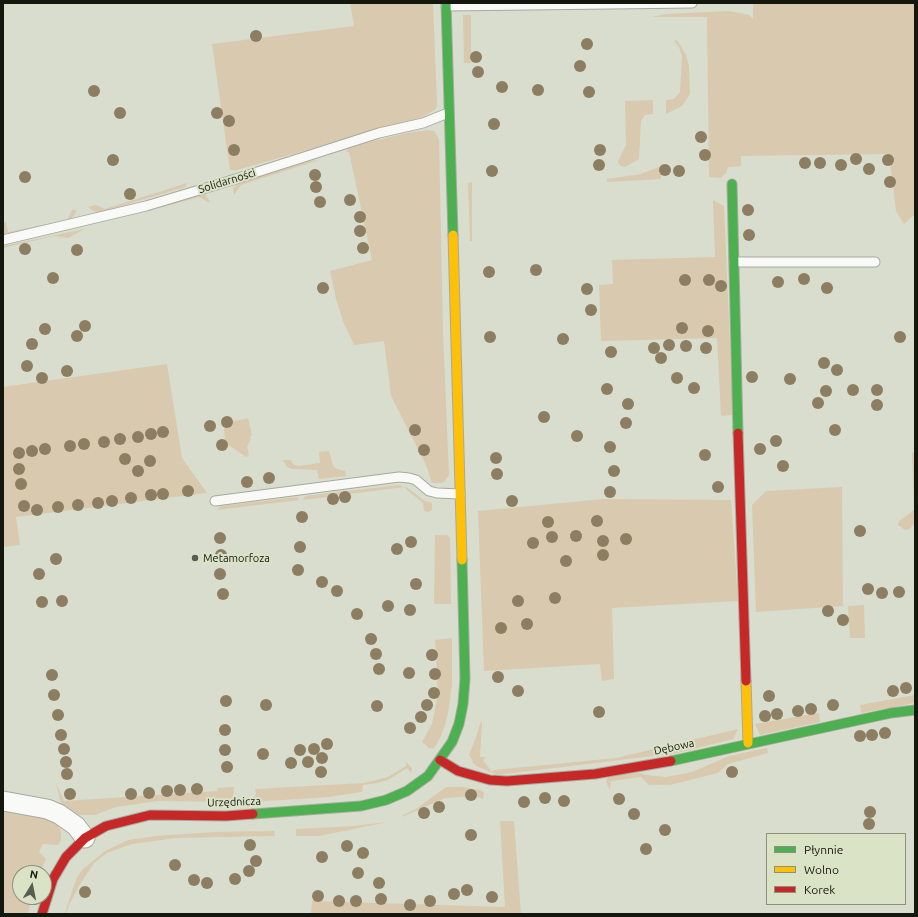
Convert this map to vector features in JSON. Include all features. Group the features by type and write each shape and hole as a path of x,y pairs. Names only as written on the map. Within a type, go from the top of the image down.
{"street":[{"name":"Urzędnicza","path":"42,914 53,879 66,857 85,838 106,826 150,815 226,816 361,806 386,800 407,791 428,776 452,742 459,724 463,704 465,679 446,5"},
{"path":"732,184 748,743"},
{"name":"Dębowa","path":"440,760 458,772 490,780 507,781 590,774 656,764 891,713 915,710"},
{"path":"3,802 47,809 59,814 76,826 85,838"}],"lane":[{"path":"446,5 692,3"},
{"name":"Solidarności","path":"3,240 146,206 378,133 423,123 448,113"},
{"path":"734,262 875,262"},
{"path":"214,500 399,477 416,480 429,491 437,493 460,494"}],"shaded area":[{"path":"350,3 433,3 436,109 422,117 237,170 230,170 212,44 354,26"},
{"path":"753,3 915,3 915,214 904,224 896,211 889,154 741,156 741,166 728,167 726,173 721,178 709,177 707,17 652,17 666,14 729,11 749,15 753,19"},
{"path":"463,15 471,15 471,63 464,63"},
{"path":"677,40 686,55 689,66 690,94 682,106 666,114 666,100 674,99 680,92 682,56 679,47 674,41"},
{"path":"653,100 653,114 645,115 641,121 639,159 625,167 621,166 618,161 626,145 625,101"},
{"path":"428,130 434,131 439,139 443,331 449,475 444,482 441,483 432,483 426,465 391,396 384,341 354,345 343,321 336,299 330,271 372,260 349,152 346,152 348,149 352,146 407,133"},
{"path":"319,160 241,185 234,195 233,188 238,183 310,161"},
{"path":"661,166 661,179 607,182 607,179 641,174"},
{"path":"472,182 472,241 470,241 468,183"},
{"path":"187,183 185,187 98,213 88,207 96,205 105,209"},
{"path":"205,194 210,202 199,197 156,209"},
{"path":"713,200 724,206 733,415 721,416 717,338 601,341 599,285 613,284 612,260 715,257"},
{"path":"72,210 76,210 76,213 68,222 3,235 3,223 6,222 8,232 67,220"},
{"path":"85,229 68,238 54,236 3,248 3,246"},
{"path":"167,364 182,458 207,493 16,517 20,545 3,547 3,387"},
{"path":"248,418 252,435 250,436 251,439 247,447 249,455 246,457 227,444 225,440 224,426 230,422"},
{"path":"329,451 333,466 337,469 345,471 346,476 319,479 317,470 292,469 287,467 283,460 291,460 293,464 298,466 320,463 319,452"},
{"path":"912,452 915,454 915,522 910,529 905,530 898,525 899,521 914,510"},
{"path":"399,485 408,488 423,500 432,503 432,510 428,512 424,511 423,503 404,487 303,500 305,496"},
{"path":"842,487 843,606 756,612 752,505 766,491"},
{"path":"297,497 299,500 217,510 221,506"},
{"path":"604,499 731,500 738,601 612,608 614,679 602,681 600,664 484,671 478,511"},
{"path":"435,535 447,535 450,538 451,604 434,604"},
{"path":"864,605 865,638 850,638 848,606"},
{"path":"452,638 452,685 449,707 441,736 434,749 429,748 422,742 432,724 437,700 438,690 435,640"},
{"path":"915,695 915,703 861,713 860,705"},
{"path":"819,713 820,722 760,735 755,724"},
{"path":"481,721 480,757 486,757 483,760 492,772 494,770 616,758 738,729 733,739 677,753 497,775 476,766 472,762 473,761 469,755"},
{"path":"767,748 768,753 728,764 718,773 670,785 649,785 641,777 611,781 610,790 606,782 609,776 640,773 666,777 692,772 729,756"},
{"path":"406,762 412,768 411,773 407,768 388,780 363,785 362,792 329,797 251,802 256,794 255,789 364,783 388,777 406,766"},
{"path":"56,783 64,801 218,791 217,788 234,787 233,802 158,801 116,807 95,815 81,815 75,814 62,807"},
{"path":"446,787 462,787 481,790 484,793 483,799 476,796 445,798 402,817 403,815 416,809"},
{"path":"3,808 32,812 55,821 61,831 61,840 58,845 43,844 39,852 46,859 43,865 12,865 12,905 30,905 28,914 3,914"},
{"path":"500,821 514,821 521,914 311,914 312,901 505,907"},
{"path":"388,822 319,836 296,836 296,829 354,826"},
{"path":"274,831 275,836 176,838 132,844 107,853 94,863 79,886 65,914 77,877 83,869 105,851 128,840 156,836 215,832"}],"traffic: fast":[{"path":"446,3 453,235"},
{"path":"732,184 738,433"},
{"path":"253,814 361,806 386,800 407,791 428,776 452,742 459,724 463,704 465,679 462,560"},
{"path":"671,761 891,713 915,710"}],"traffic: slow":[{"path":"453,235 462,560"},
{"path":"746,681 748,743"}],"traffic: jam":[{"path":"738,433 746,681"},
{"path":"440,760 458,771 490,780 507,781 595,774 671,761"},
{"path":"42,914 53,879 66,857 85,838 106,826 150,815 226,816 253,814"}],"place":[{"name":"Metamorfoza","path":"195,558"}]}
